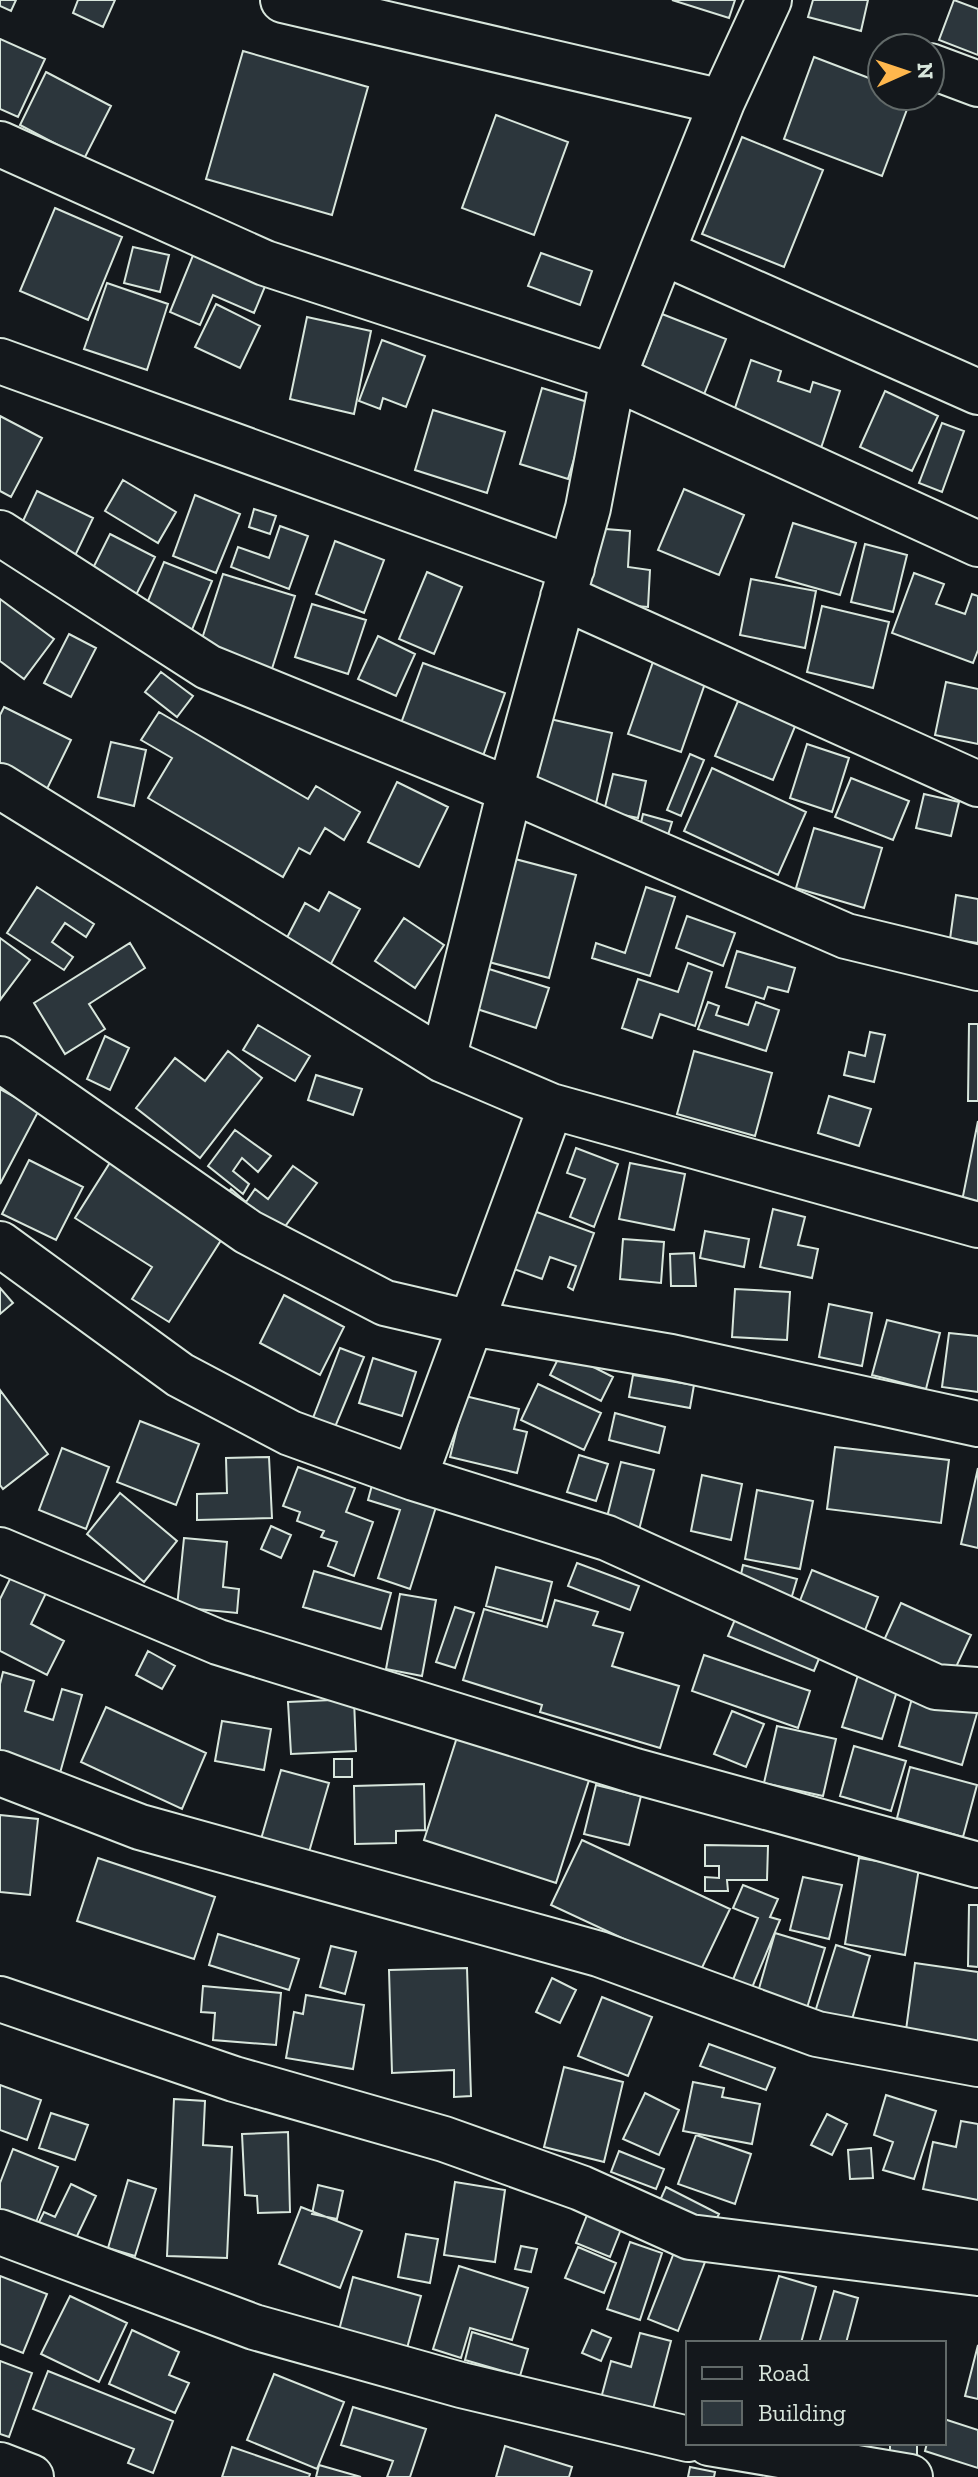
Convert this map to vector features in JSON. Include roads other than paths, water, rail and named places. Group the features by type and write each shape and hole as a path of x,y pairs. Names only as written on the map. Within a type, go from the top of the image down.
{"street":[{"path":"283,0 722,102"},
{"path":"443,1060 510,790 588,508 613,377 722,102 769,0"},
{"path":"946,72 978,84"},
{"path":"0,144 265,263 613,377 978,544"},
{"path":"662,252 978,392"},
{"path":"0,361 568,582 978,784"},
{"path":"0,533 208,667 510,790 846,936 978,968"},
{"path":"0,786 443,1060 551,1106 978,1225"},
{"path":"0,1059 248,1232 385,1303 471,1323 671,1357 978,1424"},
{"path":"414,1478 551,1106"},
{"path":"0,1244 180,1375 290,1433 414,1478 607,1538 936,1687 978,1690"},
{"path":"7,1545 218,1642 635,1771 978,1865"},
{"path":"0,1773 140,1827 599,1954 817,2034 978,2064"},
{"path":"0,1999 234,2079 444,2139 581,2188 690,2237 978,2273"},
{"path":"0,2232 254,2327 461,2385 686,2439"},
{"path":"721,2445 910,2477"},
{"path":"0,2465 31,2477"}]}
